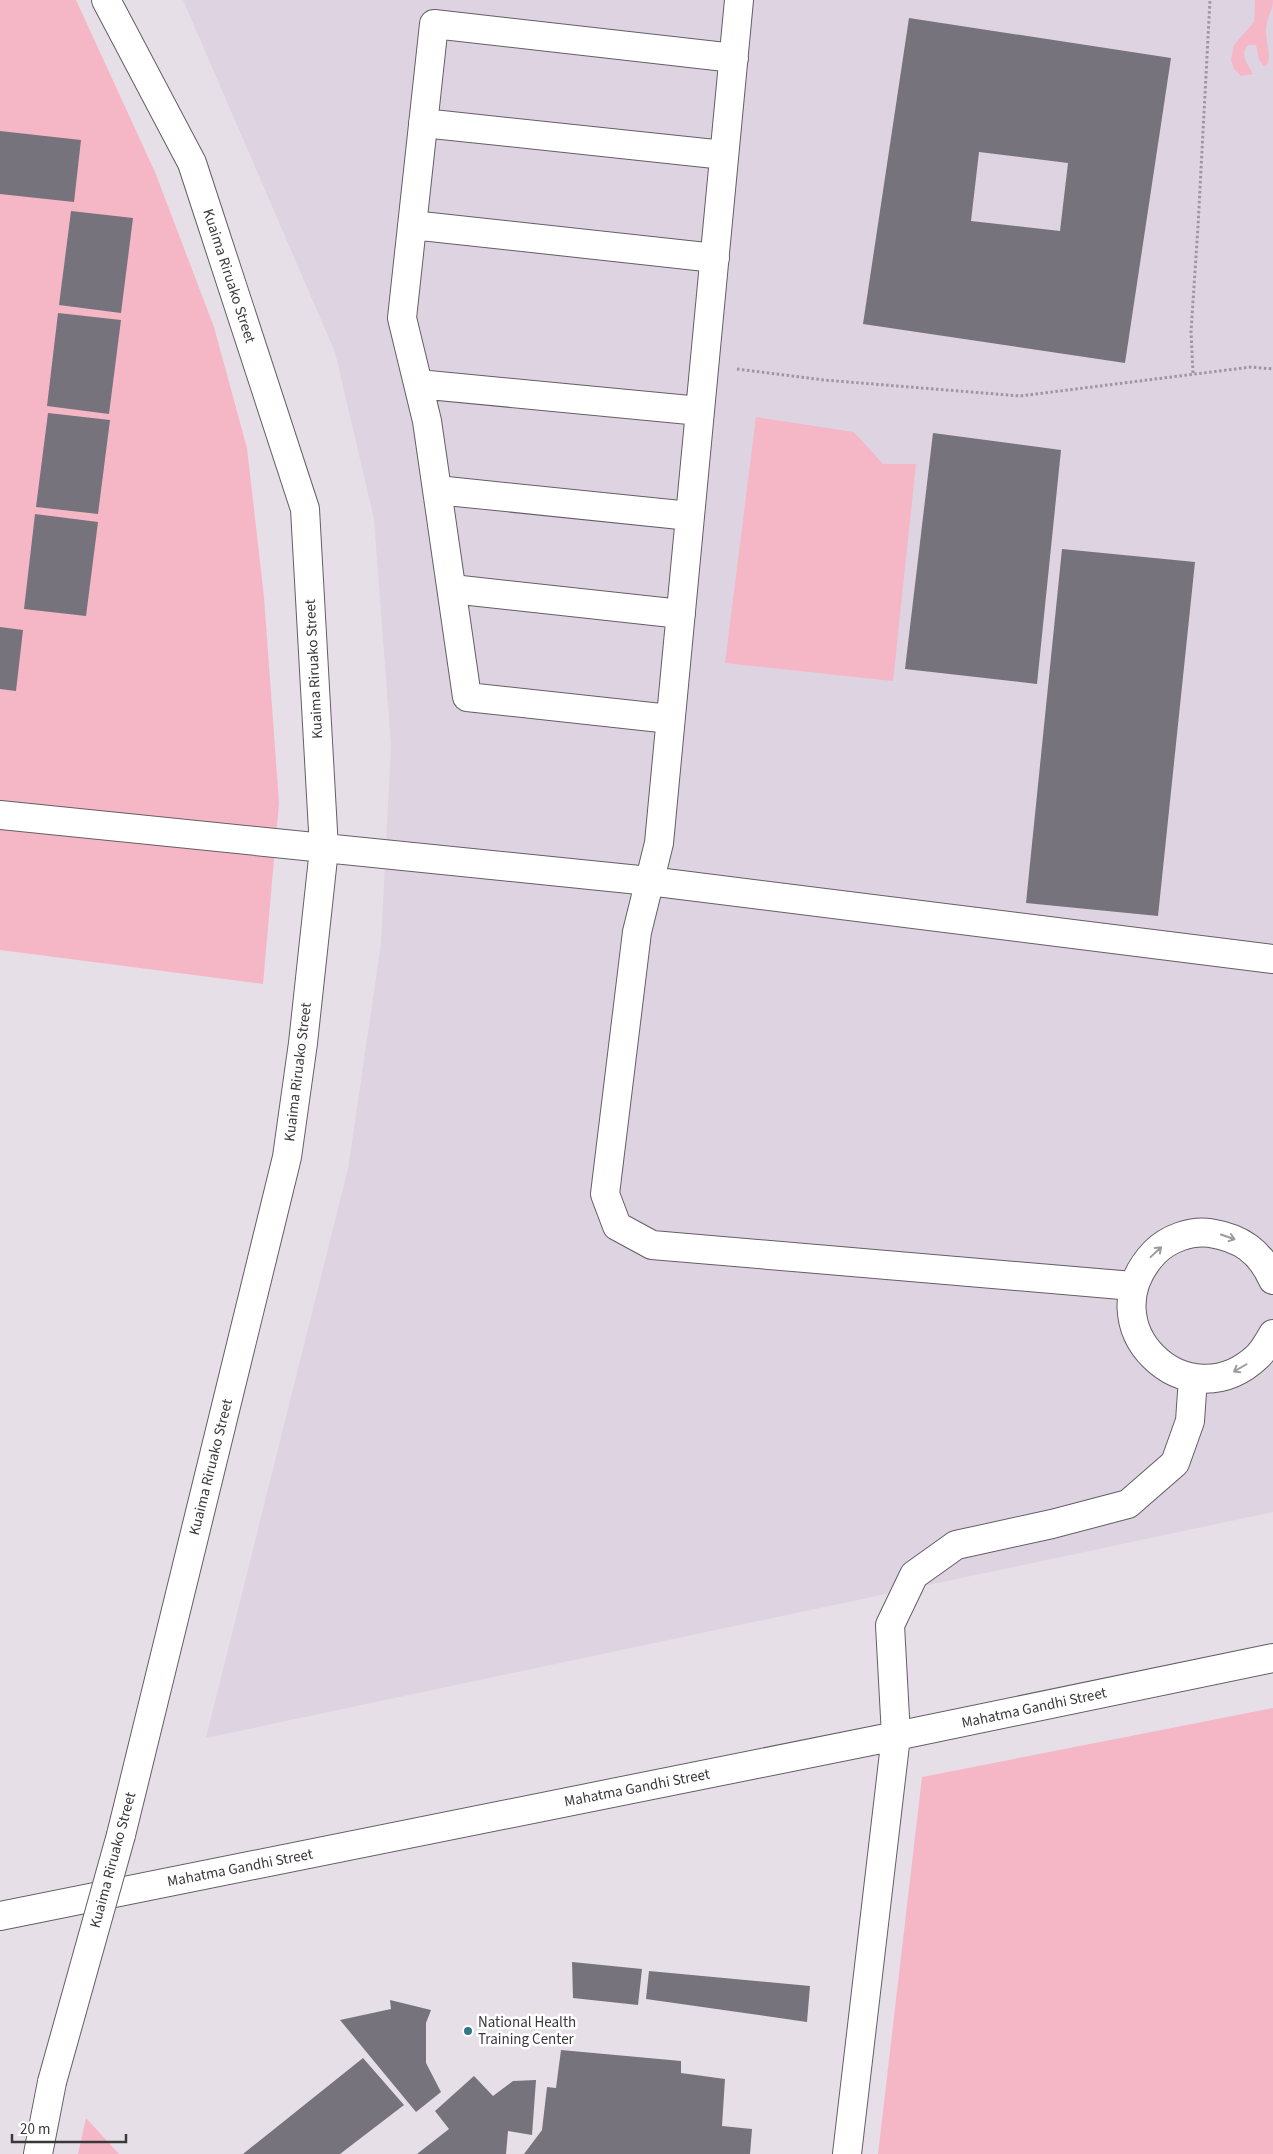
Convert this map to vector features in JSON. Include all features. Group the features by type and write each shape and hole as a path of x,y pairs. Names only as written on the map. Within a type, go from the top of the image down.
{"street":[{"name":"Kuaima Riruako Street","path":"38,2154 52,2082 120,1835 287,1157 303,1043 324,849 305,509 192,163 106,0"},
{"path":"739,0 659,843 637,932 605,1194 618,1226 652,1245 1133,1286"},
{"path":"670,719 467,696 427,422 402,318 434,24 734,58"},
{"path":"423,123 724,155"},
{"path":"412,225 715,258"},
{"path":"418,384 700,411"},
{"path":"437,490 690,516"},
{"path":"452,589 681,614"},
{"path":"0,815 324,849 649,880 1273,959"},
{"path":"1273,1280 1266,1264 1250,1247 1228,1236 1205,1232 1181,1236 1160,1247 1143,1264 1133,1286 1131,1310 1136,1335 1150,1355 1169,1370 1192,1378 1217,1378 1240,1370 1260,1355 1273,1334"},
{"path":"847,2154 896,1736 890,1626 914,1575 956,1545 1052,1524 1128,1504 1176,1463 1190,1421 1192,1378"},
{"name":"Mahatma Gandhi Street","path":"0,1916 896,1736 1273,1658"}],"path":[{"path":"1193,373 1191,332 1210,0"},
{"path":"704,364 824,380 1020,396 1193,373 1251,367 1273,369"}],"shaded area":[{"path":"0,0 76,0 155,172 214,327 247,448 264,597 279,803 263,984 0,950"},
{"path":"183,0 1273,0 1273,1512 206,1738 348,1169 381,944 391,745 374,519 335,352"},
{"path":"1255,0 1273,0 1266,28 1269,52 1268,61 1267,65 1264,66 1259,60 1256,45 1248,45 1244,56 1253,74 1241,76 1234,69 1231,60 1234,45 1254,22"},
{"path":"756,417 854,432 883,464 916,464 893,681 725,663"},
{"path":"1273,1708 1273,2154 878,2154 922,1777"},
{"path":"86,2118 119,2154 78,2154"}],"building":[{"path":"909,18 1171,58 1125,363 863,324","holes":["979,152 1068,163 1060,231 971,221"]},
{"path":"0,131 81,140 74,202 0,194"},
{"path":"71,211 133,218 121,313 59,305"},
{"path":"58,313 121,320 109,414 47,406"},
{"path":"48,413 110,420 98,514 36,507"},
{"path":"933,433 1061,450 1037,684 905,669"},
{"path":"35,514 98,522 86,616 24,609"},
{"path":"1062,549 1195,562 1158,916 1026,903"},
{"path":"0,627 23,630 16,691 0,689"},
{"path":"572,1962 642,1969 638,2005 573,1998"},
{"path":"649,1971 810,1986 807,2022 646,1999"},
{"path":"390,2000 431,2010 426,2023 426,2063 441,2092 416,2112 340,2020 391,2009"},
{"path":"561,2050 681,2061 681,2073 725,2079 722,2126 752,2129 750,2154 524,2154 542,2130 547,2087 556,2088"},
{"path":"363,2058 404,2105 340,2154 243,2154"},
{"path":"474,2076 493,2096 513,2081 536,2080 532,2135 508,2131 506,2154 417,2154 449,2129 435,2111"}],"place":[{"name":"National Health Training Center","path":"468,2031"}]}
